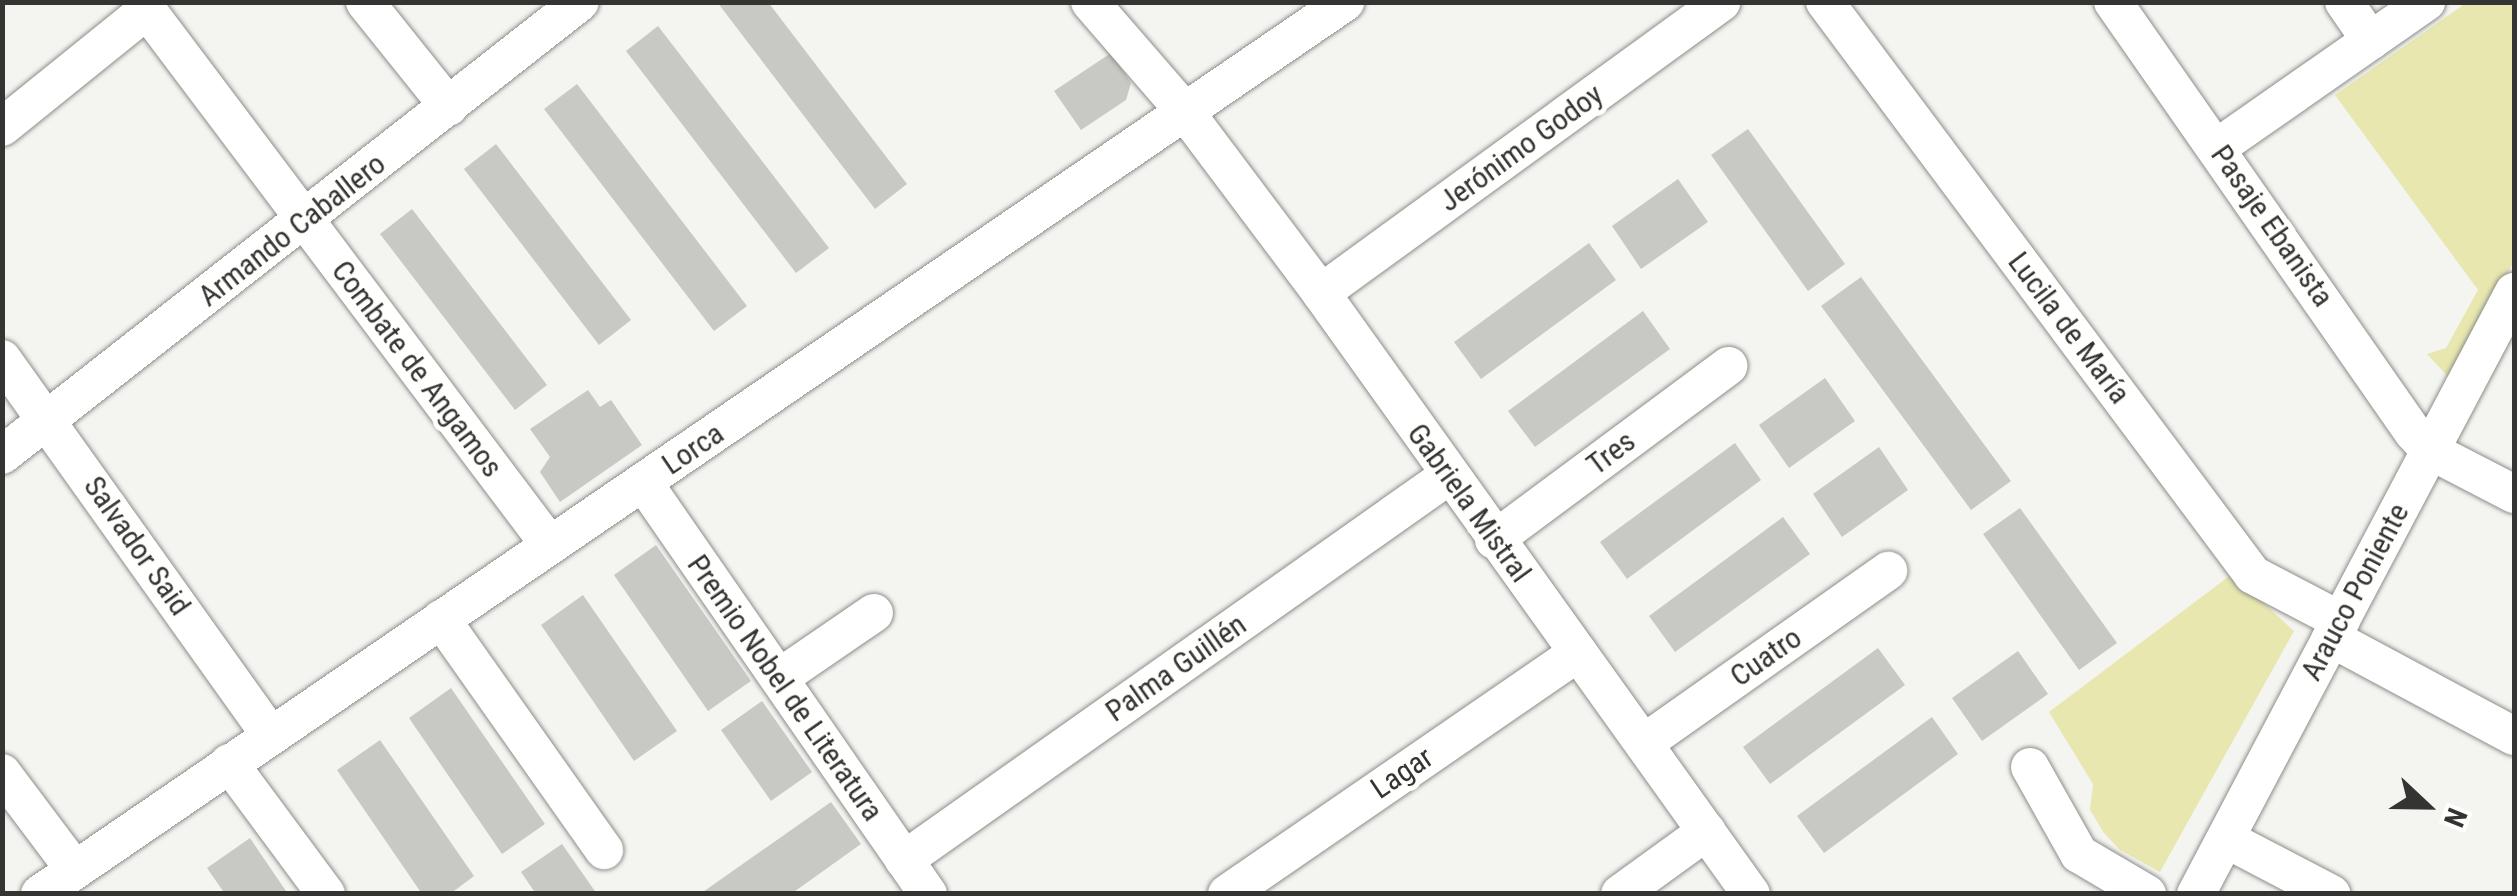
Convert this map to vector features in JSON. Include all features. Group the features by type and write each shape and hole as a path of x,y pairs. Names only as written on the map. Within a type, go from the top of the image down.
{"street":[{"path":"365,2 449,107"},
{"name":"Gabriela Mistral","path":"1090,2 1186,114 1321,294 1751,894"},
{"name":"Lorca","path":"40,894 1345,2"},
{"name":"Jerónimo Godoy","path":"1321,294 1722,2"},
{"name":"Lucila de María","path":"1825,2 2254,574 2336,630 2514,736"},
{"name":"Pasaje Ebanista","path":"2113,2 2430,450"},
{"path":"2344,2 2371,41"},
{"path":"2218,148 2426,2"},
{"path":"2,127 144,6"},
{"name":"Combate de Angamos","path":"144,6 548,544"},
{"name":"Armando Caballero","path":"2,455 449,107 563,8"},
{"name":"Arauco Poniente","path":"2196,894 2514,292"},
{"name":"Salvador Said","path":"2,359 270,736"},
{"name":"Tres","path":"1494,540 1728,366"},
{"path":"2430,450 2514,494"},
{"name":"Palma Guillén","path":"904,860 1448,476"},
{"name":"Premio Nobel de Literatura","path":"644,482 928,894"},
{"name":"Cuatro","path":"1644,743 1888,571"},
{"path":"779,678 874,613"},
{"path":"441,619 604,850"},
{"name":"Lagar","path":"1226,894 1578,652"},
{"path":"229,762 326,894"},
{"path":"2030,767 2079,854 2147,894"},
{"path":"2,773 74,869"},
{"path":"1620,894 1707,831"},
{"path":"2226,839 2330,894"}],"green space":[{"path":"2466,3 2514,3 2514,261 2452,381 2427,354 2446,348 2478,290 2335,95"},
{"path":"2232,574 2294,631 2160,872 2120,850 2104,833 2090,810 2093,784 2049,712"}],"building":[{"path":"717,2 768,2 907,184 875,209"},
{"path":"658,26 829,248 796,273 626,51"},
{"path":"1111,53 1131,83 1126,100 1081,130 1054,91"},
{"path":"577,84 747,306 714,331 544,109"},
{"path":"1748,129 1845,264 1808,291 1711,155"},
{"path":"496,144 631,320 599,345 464,169"},
{"path":"1678,179 1708,222 1641,269 1612,226"},
{"path":"412,209 547,385 515,410 380,234"},
{"path":"1589,243 1616,280 1481,379 1454,342"},
{"path":"1861,277 2011,481 1971,510 1821,306"},
{"path":"1643,311 1670,349 1535,447 1508,411"},
{"path":"1825,378 1855,421 1789,468 1759,425"},
{"path":"588,390 600,407 611,400 642,445 560,502 540,472 550,457 530,429"},
{"path":"1735,443 1761,480 1627,579 1600,542"},
{"path":"1879,447 1908,490 1842,537 1813,494"},
{"path":"2020,508 2117,643 2079,670 1983,534"},
{"path":"1783,517 1810,554 1675,652 1649,616"},
{"path":"656,545 751,681 708,711 614,575"},
{"path":"583,595 677,731 634,761 541,625"},
{"path":"1878,648 1905,685 1770,784 1743,747"},
{"path":"2018,651 2048,694 1982,741 1952,698"},
{"path":"451,688 545,824 502,854 409,718"},
{"path":"762,701 812,772 771,801 721,730"},
{"path":"1932,717 1958,754 1824,853 1797,816"},
{"path":"380,740 474,876 450,894 422,894 337,770"},
{"path":"831,802 861,844 791,894 700,894"},
{"path":"250,838 288,894 225,894 207,868"},
{"path":"562,844 597,894 536,894 521,872"}]}
